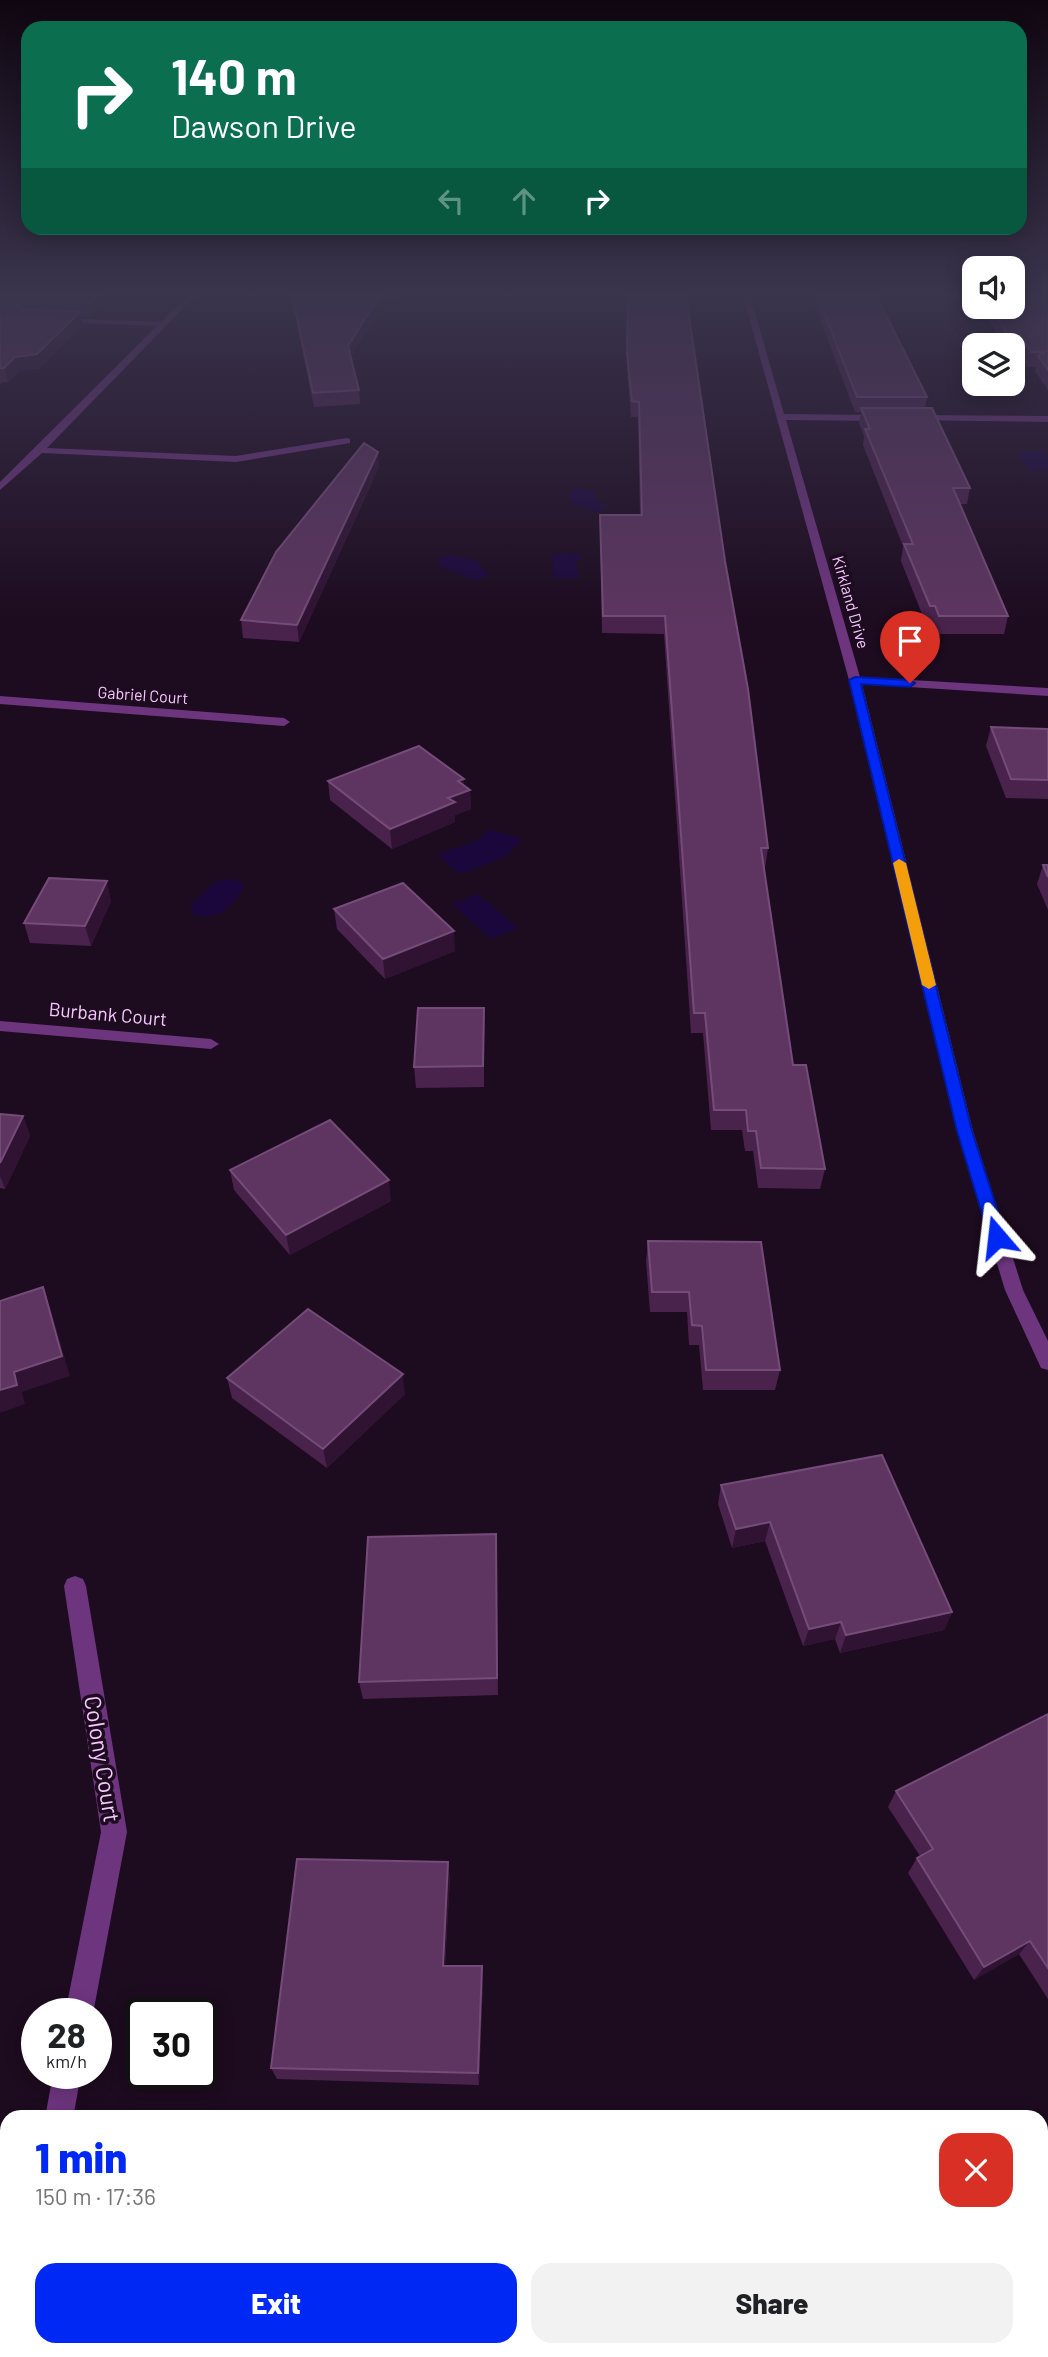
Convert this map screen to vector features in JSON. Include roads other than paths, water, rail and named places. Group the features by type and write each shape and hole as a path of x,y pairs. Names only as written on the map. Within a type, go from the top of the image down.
{"street":[{"path":"0,487 83,405"},
{"name":"Kirkland Drive","path":"776,405 855,680 965,1131 1014,1290 1048,1362"},
{"path":"779,417 1048,419"},
{"path":"40,450 236,458 347,441"},
{"path":"855,680 1048,692"},
{"name":"Gabriel Court","path":"0,700 284,722"},
{"name":"Burbank Court","path":"0,1026 211,1044"},
{"name":"Colony Court","path":"75,1586 114,1832 82,1998"},
{"path":"60,2110 64,2089"}]}
